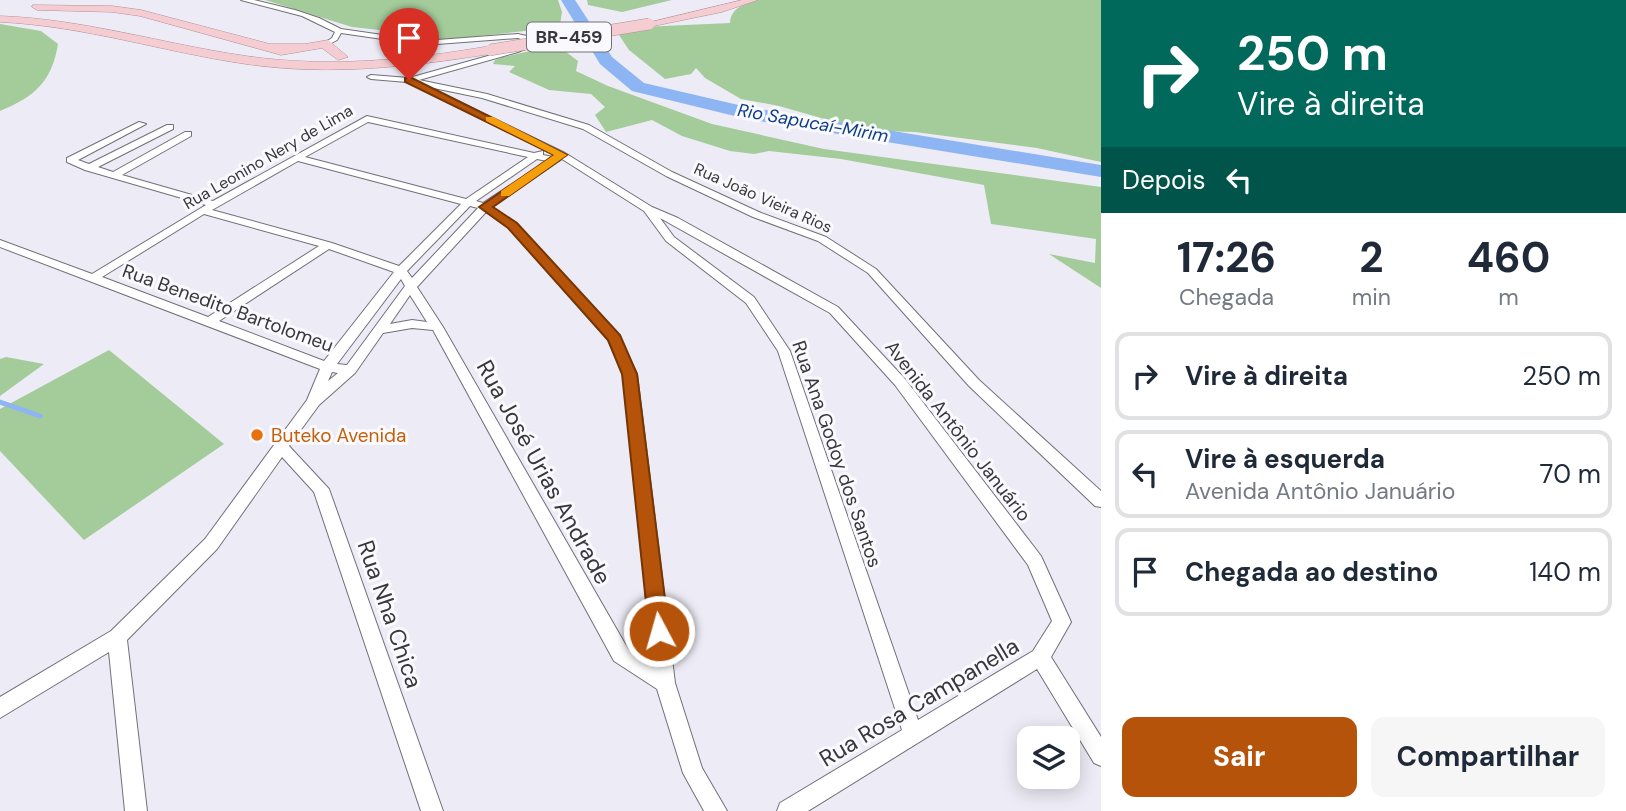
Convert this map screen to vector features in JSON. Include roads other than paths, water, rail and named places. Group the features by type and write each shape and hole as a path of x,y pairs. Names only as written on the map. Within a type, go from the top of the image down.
{"highway":[{"name":"BR-459","path":"646,21 733,0"},
{"name":"BR-459","path":"0,19 80,24 218,55 276,64 340,66 402,62 718,10 753,0"},
{"name":"BR-459","path":"0,9 112,9 174,22 292,54 342,57 425,55 488,48"},
{"path":"80,24 117,16 118,12 112,9"},
{"path":"129,34 130,29 143,23 174,22"},
{"name":"BR-459","path":"266,48 305,48 328,43"},
{"path":"328,43 328,48 342,57"},
{"path":"276,64 371,77 381,69 402,62"}],"street":[{"path":"244,0 310,17 339,31 424,43 518,36 536,41 521,50 434,70 409,80"},
{"path":"328,43 335,39 339,31"},
{"name":"Rua João Vieira Rios","path":"371,77 409,80 484,96 586,127 669,174 757,215 822,239 872,271 974,383 1101,501"},
{"path":"409,80 551,154"},
{"name":"Rua Leonino Nery de Lima","path":"93,278 209,208 367,119 551,154"},
{"path":"142,124 70,160 401,271"},
{"path":"88,168 170,127"},
{"path":"114,176 188,134"},
{"path":"314,401 327,367 401,271 468,202 551,154"},
{"path":"0,708 117,637 211,544 314,401 350,370 411,286 485,207 551,154"},
{"name":"Rua Ana Godoy dos Santos","path":"551,154 648,209 670,239 750,300 784,351 913,734"},
{"path":"296,158 485,207 513,226 614,338 630,374 665,683 693,773 716,811"},
{"name":"Avenida Antônio Januário","path":"648,209 674,220 834,310 900,382 1035,561 1062,622"},
{"name":"Rua Benedito Bartolomeu","path":"0,243 327,367 350,370"},
{"path":"209,322 328,245"},
{"name":"Rua José Urias Andrade","path":"401,271 437,327 621,655 665,683"},
{"path":"379,330 412,324 437,327"},
{"name":"Rua Nha Chica","path":"281,447 321,489 432,811"},
{"name":"Rua Rosa Campanella","path":"788,811 1040,657 1062,622"},
{"path":"117,637 136,811"},
{"path":"1040,657 1101,756"}],"waterway":[{"name":"Rio Sapucaí-Mirim","path":"568,0 606,60 638,87 747,113 1101,171"},
{"path":"0,402 40,416"}],"place":[{"name":"Buteko Avenida","path":"257,435"}]}
